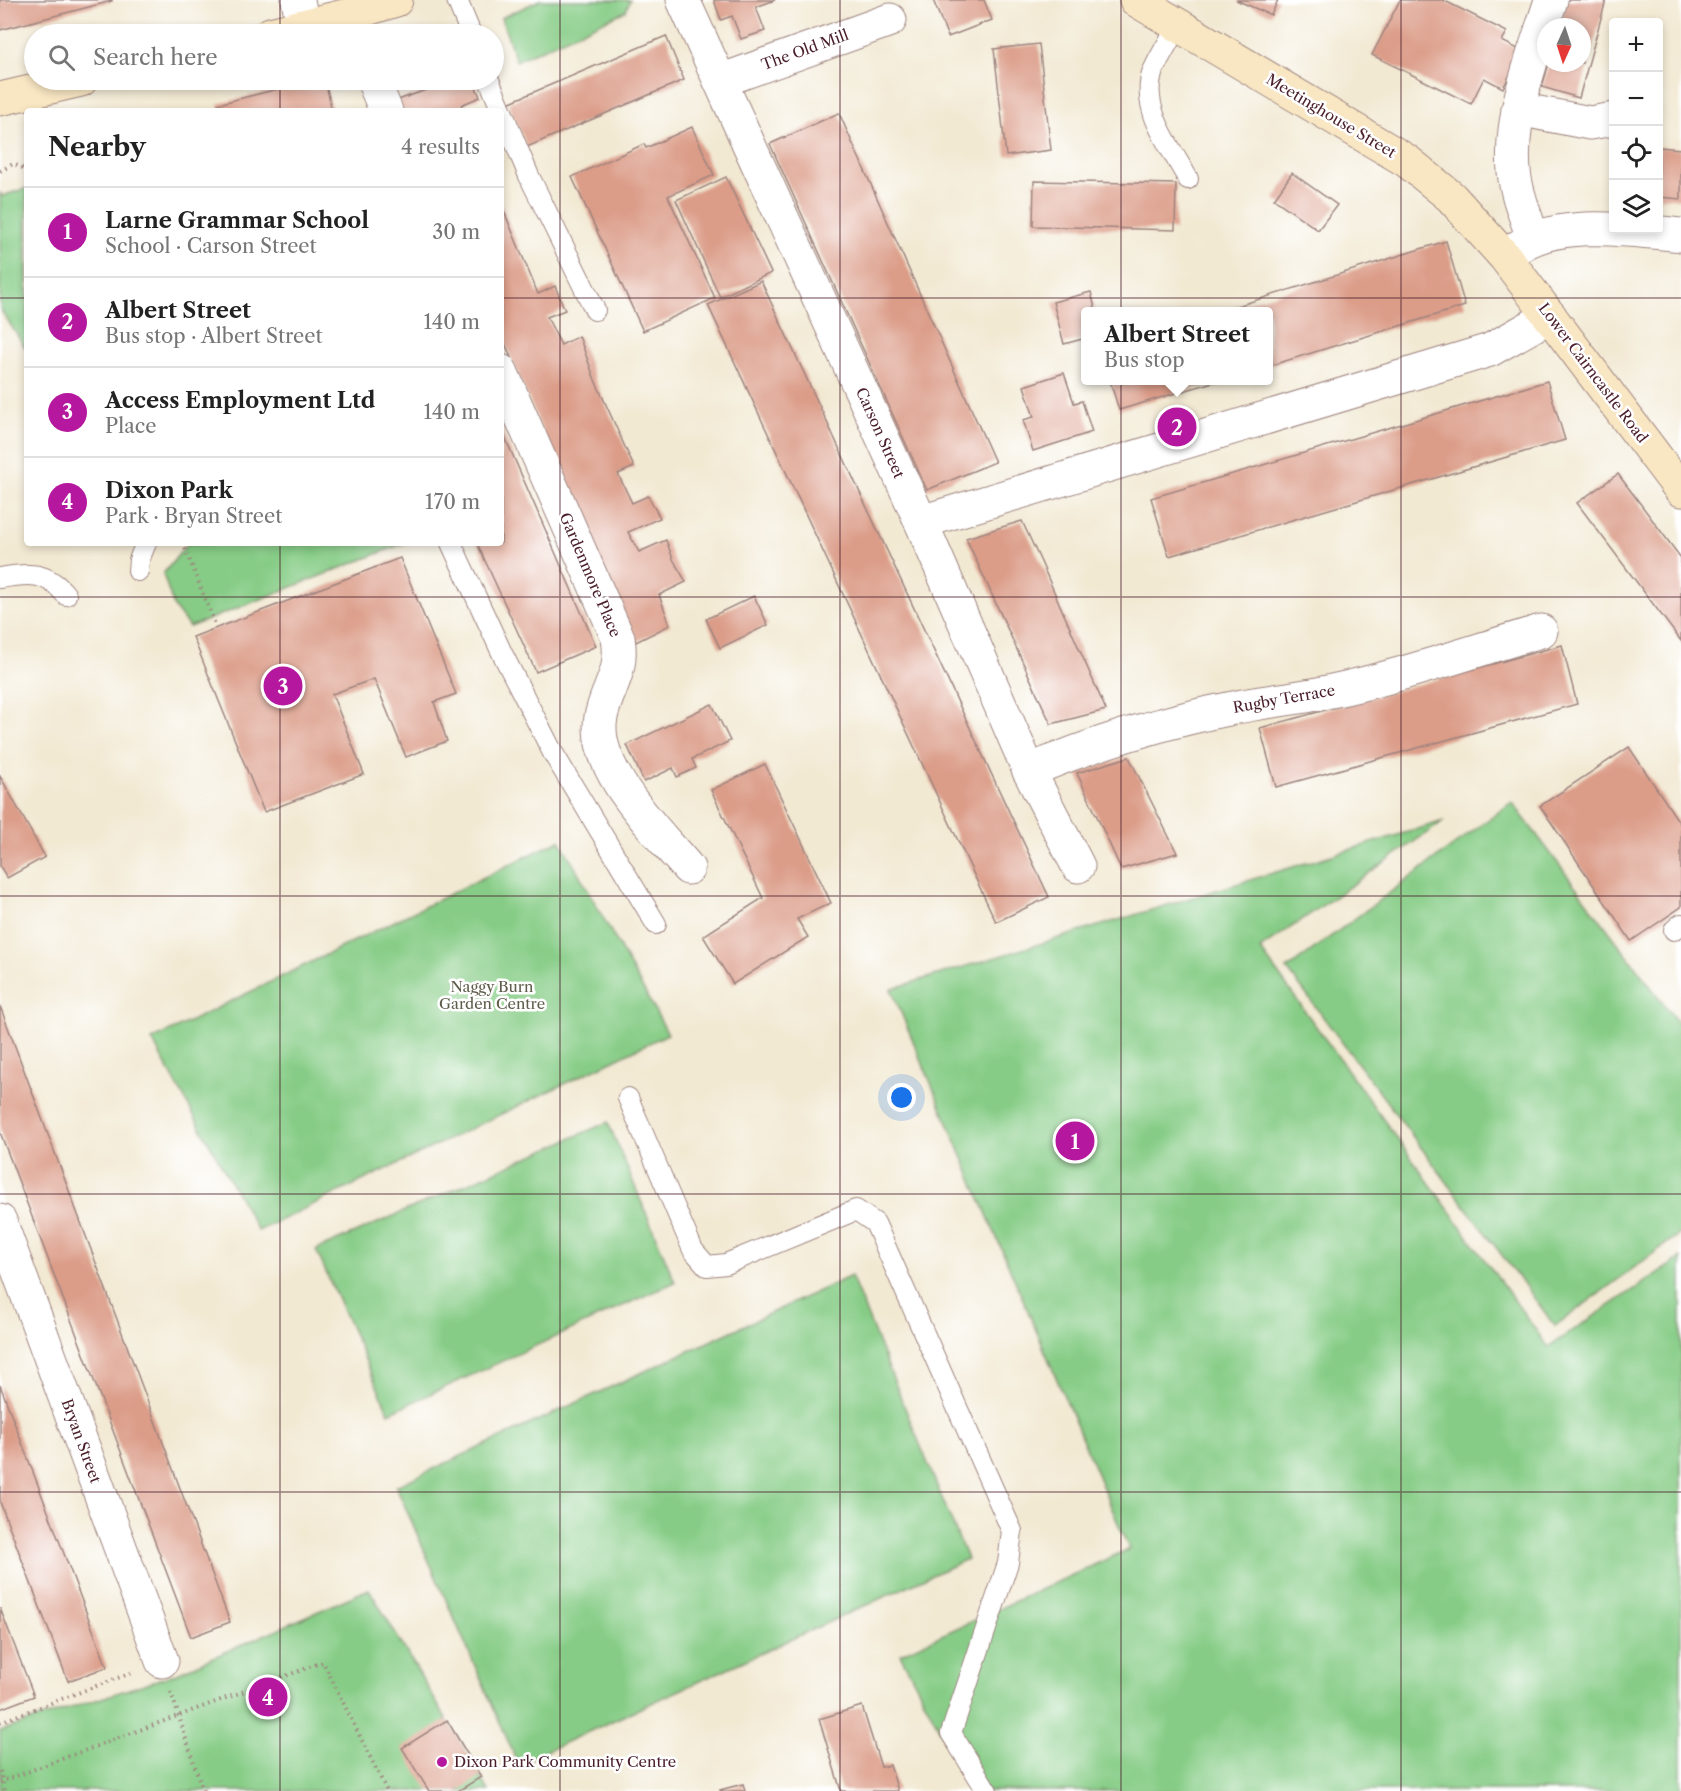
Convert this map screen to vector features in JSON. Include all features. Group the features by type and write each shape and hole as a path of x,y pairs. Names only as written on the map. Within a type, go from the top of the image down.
{"street":[{"path":"354,24 396,0"},
{"name":"Carson Street","path":"683,0 921,522 1029,771 1078,866"},
{"name":"Meetinghouse Street","path":"1136,0 1407,161 1451,197 1505,257"},
{"path":"1533,238 1519,196 1514,172 1514,137 1518,109 1551,0"},
{"path":"285,24 301,13 348,24"},
{"name":"The Old Mill","path":"720,81 890,20"},
{"path":"0,99 40,100 60,90"},
{"path":"377,90 385,108"},
{"path":"1518,109 1590,123 1609,120"},
{"path":"1505,257 1533,238 1554,232 1635,231 1681,235"},
{"name":"Lower Cairncastle Road","path":"1505,257 1681,490"},
{"path":"921,522 1490,350 1550,316"},
{"name":"Gardenmore Place","path":"504,378 618,638 618,670 604,705 599,728 604,755 625,791 688,868"},
{"name":"Rugby Terrace","path":"1029,771 1074,752 1159,726 1233,708 1360,685 1541,631"},
{"name":"Bryan Street","path":"0,1221 162,1661"}],"lane":[{"path":"457,0 467,24"},
{"path":"1178,25 1153,72 1149,93 1151,111 1188,179"},
{"path":"493,90 501,108"},
{"path":"504,116 529,176 594,310"},
{"path":"138,571 145,546"},
{"path":"452,546 502,653 553,753 656,924"},
{"path":"0,578 26,575 48,578 57,584 66,595"},
{"path":"628,1098 693,1250 707,1266 726,1264 856,1210 875,1223 1012,1531 1008,1563 951,1733 987,1791"}],"path":[{"path":"0,171 13,164 24,169"},
{"path":"184,546 215,624"},
{"path":"0,1722 162,1661 203,1791"},
{"path":"1,1781 323,1662 387,1791"},
{"path":"0,1771 5,1791"}],"green space":[{"path":"540,0 630,0 626,11 516,61 501,18"},
{"path":"24,189 24,345 0,309 0,193 2,196"},
{"path":"186,546 397,546 189,627 174,607 163,574"},
{"path":"1512,802 1681,1027 1681,1233 1555,1326 1287,969"},
{"path":"1444,821 1260,949 1548,1347 1681,1258 1681,1791 972,1791 900,1654 1129,1549 891,989"},
{"name":"Naggy Burn Garden Centre","path":"560,840 668,1034 258,1231 152,1040"},
{"path":"608,1122 675,1282 389,1413 316,1250"},
{"path":"851,1276 967,1559 518,1764 396,1486"},
{"path":"369,1589 489,1791 0,1791 0,1731 175,1674"}],"building":[{"path":"0,0 112,0 112,1 0,30"},
{"path":"714,0 775,0 756,7 765,31 741,39 732,16 721,20"},
{"path":"933,0 984,0 992,20 948,37"},
{"path":"1236,0 1278,0 1271,15"},
{"path":"1400,0 1443,0 1507,32 1502,41 1522,51 1503,88 1484,78 1471,104 1372,55"},
{"path":"1567,0 1606,0 1591,54 1591,18 1562,18"},
{"path":"666,36 684,80 527,147 508,103"},
{"path":"1039,44 1051,150 1006,156 994,49"},
{"path":"1546,72 1586,72 1579,98 1542,87"},
{"path":"274,90 327,90 331,108 219,108 218,104"},
{"path":"426,90 477,90 480,97 461,105 462,108 402,108 398,100"},
{"path":"839,113 995,462 927,490 770,144"},
{"path":"692,127 714,175 668,196 715,298 643,331 572,177 644,144 646,148"},
{"path":"1663,147 1681,149 1681,199 1663,197"},
{"path":"1292,173 1337,205 1318,230 1274,199"},
{"path":"726,177 771,273 720,297 676,200"},
{"path":"1034,181 1176,184 1175,230 1033,226"},
{"path":"504,211 538,294 555,286 565,310 547,317 561,345 579,336 595,380 634,467 618,474 632,503 648,496 660,518 628,532 639,552 666,540 673,559 686,582 659,595 670,625 636,642 610,589 504,341"},
{"path":"1446,241 1465,306 1273,365 1273,307 1234,307"},
{"path":"761,281 1049,897 996,922 708,305"},
{"path":"1091,292 1095,307 1081,307 1081,339 1064,344 1053,302"},
{"path":"1064,373 1074,403 1082,401 1092,432 1033,451 1023,420 1034,417 1024,386"},
{"path":"1547,381 1565,440 1169,556 1151,498"},
{"path":"1111,385 1203,385 1119,410"},
{"path":"504,435 596,646 536,672 478,546 504,546"},
{"path":"1618,474 1681,558 1681,641 1577,503"},
{"path":"1022,521 1106,710 1051,724 966,538"},
{"path":"400,558 456,694 434,702 447,741 406,757 374,679 332,694 364,774 264,812 193,637"},
{"path":"754,596 768,625 720,648 706,619"},
{"path":"1562,645 1577,704 1276,787 1260,728"},
{"path":"712,704 730,741 692,759 696,768 677,777 673,768 644,782 627,745"},
{"path":"1629,747 1681,825 1681,907 1631,941 1540,806"},
{"path":"1129,757 1177,853 1121,869 1077,773"},
{"path":"765,764 831,903 797,919 808,937 733,984 703,936 763,898 711,790"},
{"path":"0,776 45,857 7,878 0,866"},
{"path":"0,1006 230,1622 191,1637 0,1132"},
{"path":"0,1385 107,1667 68,1681 0,1502"},
{"path":"0,1608 34,1696 0,1709"},
{"path":"862,1706 881,1767 890,1765 898,1791 841,1791 819,1719"},
{"name":"Dixon Park Community Centre","path":"447,1720 481,1777 458,1791 429,1791 402,1748"},
{"path":"743,1784 745,1791 720,1790"}],"place":[{"name":"Albert Street","path":"1177,427"},
{"name":"Access Employment Ltd","path":"283,686"},
{"name":"Larne Grammar School","path":"1075,1141"},
{"name":"Dixon Park","path":"268,1697"},
{"name":"Dixon Park Community Centre","path":"442,1762"}]}
